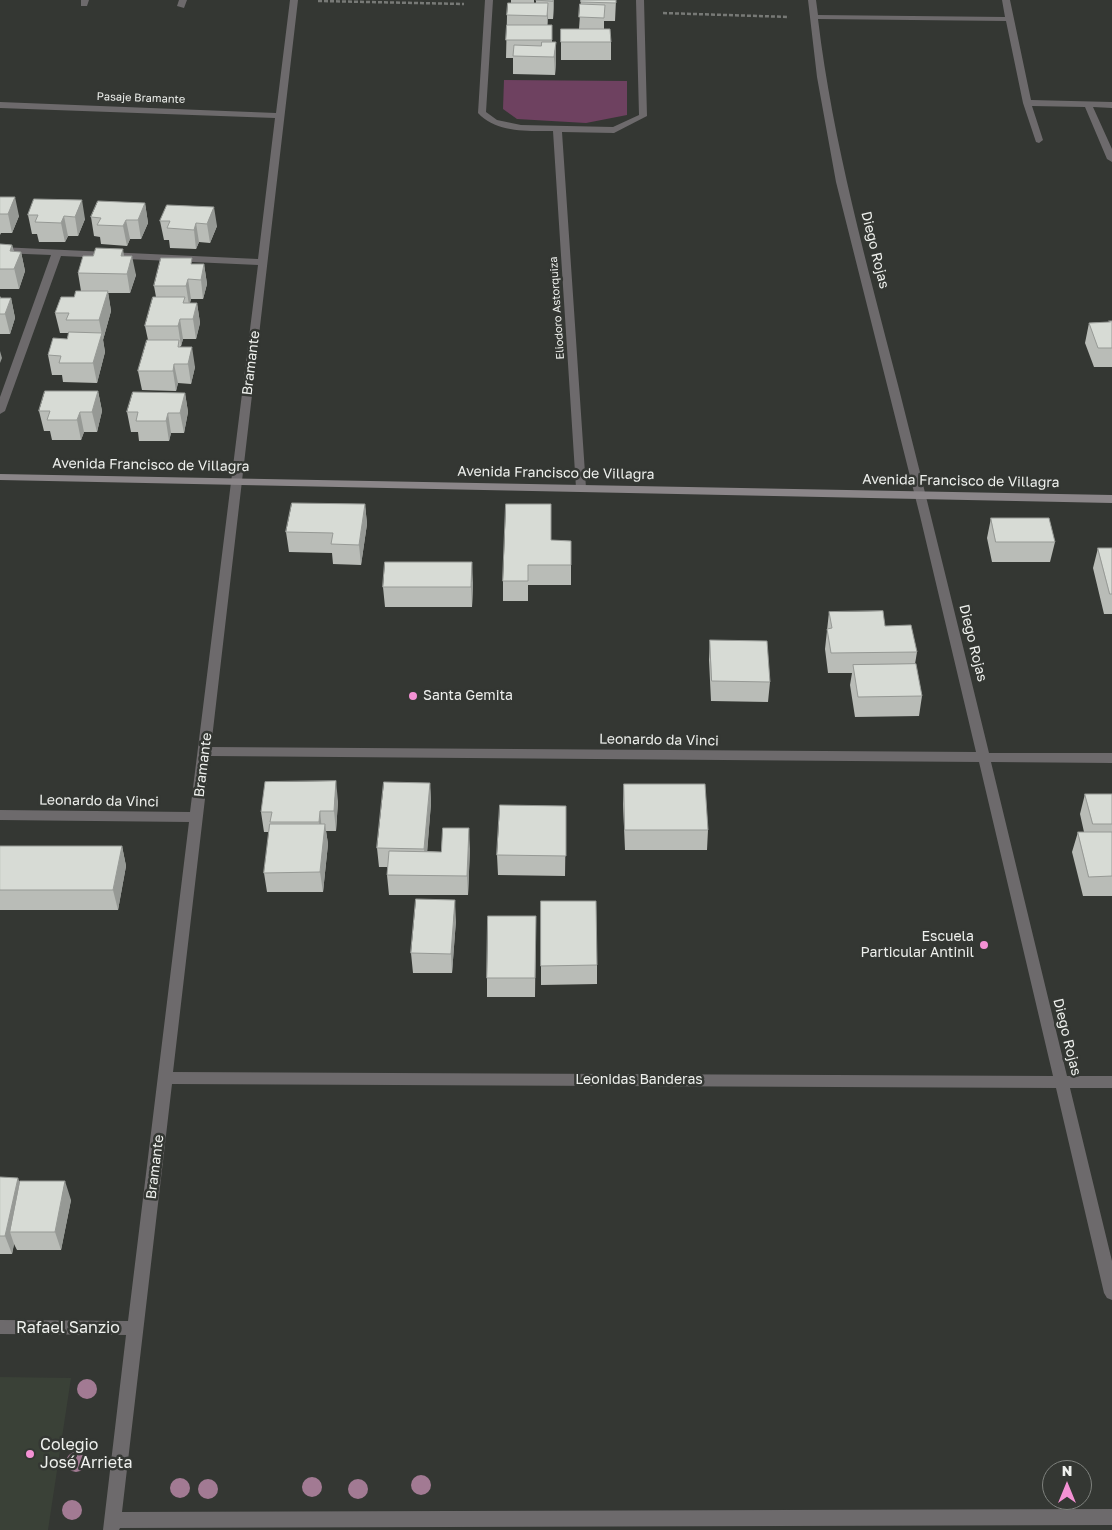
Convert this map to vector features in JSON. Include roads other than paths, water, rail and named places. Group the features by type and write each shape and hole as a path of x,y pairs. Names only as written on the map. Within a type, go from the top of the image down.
{"street":[{"name":"Bramante","path":"112,1525 294,0"},
{"path":"488,2 482,113 494,122 521,128 614,130 643,116 640,0"},
{"name":"Diego Rojas","path":"812,0 820,77 833,148 920,495 1112,1292"},
{"path":"1006,0 1026,103 1039,140"},
{"path":"815,17 1009,19"},
{"path":"1026,103 1112,105"},
{"name":"Pasaje Bramante","path":"0,105 280,116"},
{"path":"1088,105 1112,159"},
{"name":"Eliodoro Astorquiza","path":"558,128 581,488"},
{"path":"0,250 263,262"},
{"path":"0,411 57,252"},
{"name":"Avenida Francisco de Villagra","path":"0,477 1112,499"},
{"name":"Leonardo da Vinci","path":"205,751 1112,758"},
{"name":"Leonardo da Vinci","path":"0,815 197,817"},
{"name":"Leonidas Banderas","path":"166,1078 1112,1082"},
{"name":"Rafael Sanzio","path":"0,1328 136,1328"},
{"path":"112,1525 1112,1517"}],"place":[{"name":"Santa Gemita","path":"413,696"},
{"name":"Escuela Particular Antinil","path":"984,945"},
{"name":"Colegio José Arrieta","path":"30,1454"}]}
